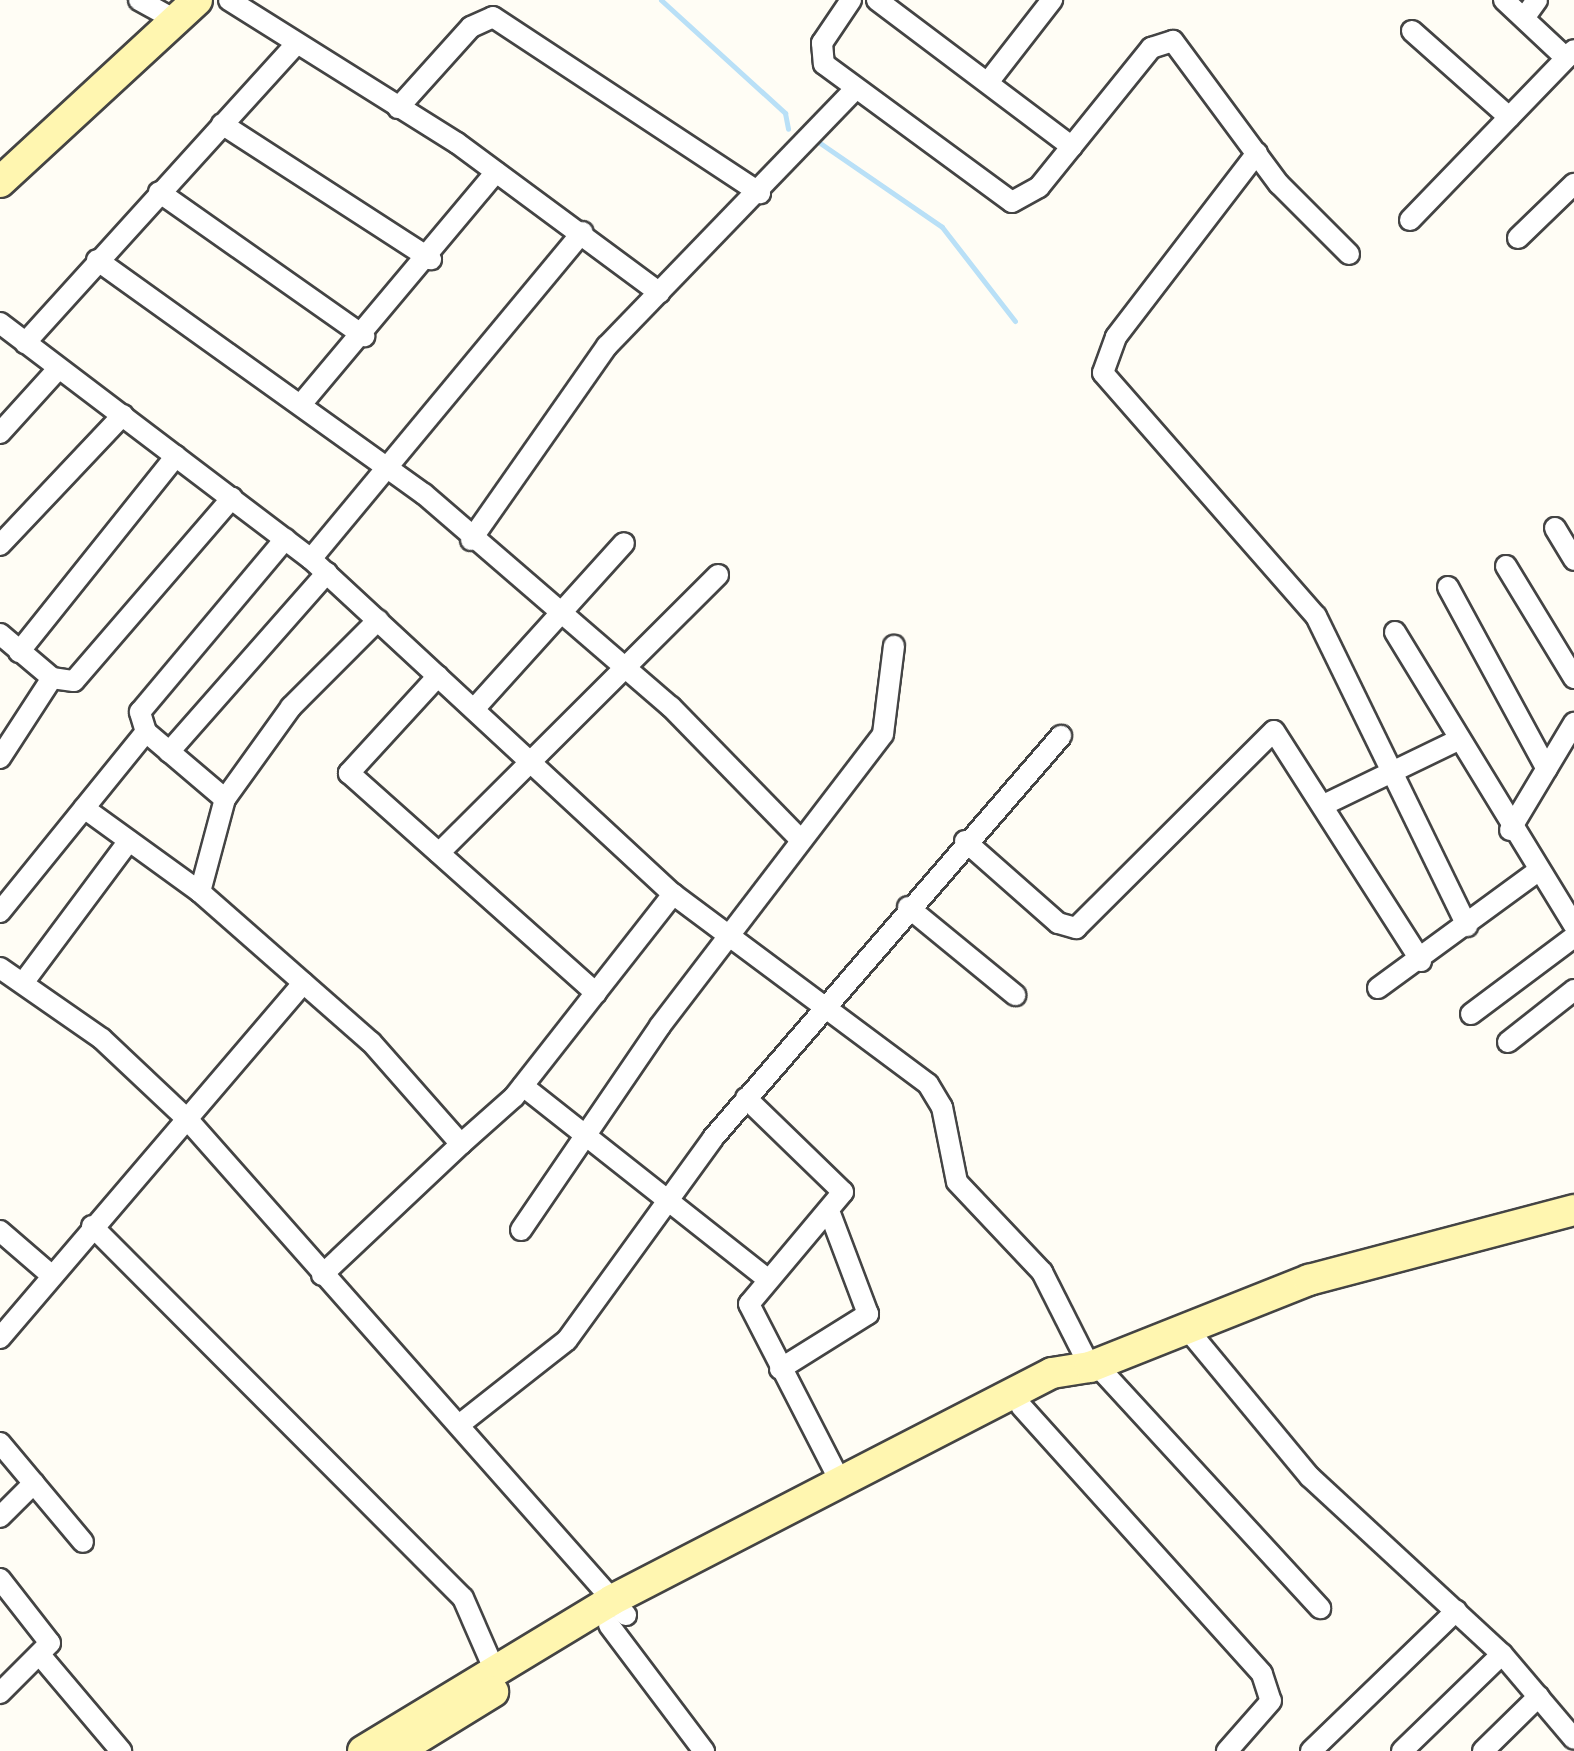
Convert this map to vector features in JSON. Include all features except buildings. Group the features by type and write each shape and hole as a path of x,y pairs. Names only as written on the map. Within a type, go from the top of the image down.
{"main road":[{"path":"0,182 188,11"},
{"path":"363,1751 494,1669 615,1613 1096,1370 1309,1280 1574,1210"},
{"path":"397,1751 838,1478 1052,1373 1096,1370 1194,1337 1574,1228"}],"street":[{"path":"139,0 188,11"},
{"path":"229,0 496,172 660,293"},
{"path":"852,0 820,54 854,90 998,198 1026,200 1151,48 1174,41 1258,152 1349,254"},
{"path":"877,0 989,80 1072,147"},
{"path":"989,80 1052,0"},
{"path":"1410,220 1570,54 1504,0"},
{"path":"1524,18 1538,0"},
{"path":"398,108 471,27 493,17 760,194"},
{"path":"1412,31 1509,117"},
{"path":"25,343 296,44"},
{"path":"472,540 574,388 854,90"},
{"path":"222,124 430,260"},
{"path":"1258,152 1116,337 1103,373 1284,570 1393,774 1466,926"},
{"path":"303,402 430,260 496,172"},
{"path":"159,192 364,336"},
{"path":"1518,238 1571,192"},
{"path":"169,752 318,566 386,464 582,232"},
{"path":"98,260 386,464 556,615 623,668 800,840"},
{"path":"0,324 286,539 535,762 673,894 820,1011 928,1084 942,1107 957,1182 1042,1272 1096,1370 1320,1608"},
{"path":"0,433 58,369"},
{"path":"0,545 122,415"},
{"path":"19,652 176,456"},
{"path":"0,634 52,678 68,684 84,673 232,498"},
{"path":"1555,528 1574,560"},
{"path":"225,799 146,732 138,718 150,694 286,539"},
{"path":"475,708 624,543"},
{"path":"1506,566 1574,678"},
{"path":"438,853 535,762 623,668 718,576"},
{"path":"1448,587 1547,769"},
{"path":"200,892 225,799 291,707 378,620"},
{"path":"1395,632 1510,830 1574,925"},
{"path":"521,1230 727,936 883,734 894,646"},
{"path":"438,676 350,773 596,992"},
{"path":"0,758 52,678"},
{"path":"1510,830 1574,723"},
{"path":"0,912 146,732"},
{"path":"964,840 1058,923 1076,928 1264,735 1288,740 1421,961"},
{"path":"459,1424 567,1340 669,1197 746,1098 964,840 1061,736"},
{"path":"1328,803 1456,741"},
{"path":"84,808 200,892 371,1042 461,1144"},
{"path":"23,983 130,840"},
{"path":"1378,988 1421,961 1538,871"},
{"path":"322,1275 523,1086 673,894"},
{"path":"908,907 1015,995"},
{"path":"1471,1014 1574,937"},
{"path":"0,968 188,1120 322,1275 459,1424 615,1613 704,1751"},
{"path":"0,1338 303,983"},
{"path":"1508,1042 1574,990"},
{"path":"523,1086 669,1197 764,1276"},
{"path":"746,1098 840,1184 831,1216 764,1276 750,1313 838,1478"},
{"path":"780,1368 868,1314 831,1216"},
{"path":"92,1226 463,1598 494,1669"},
{"path":"0,1231 52,1275"},
{"path":"1194,1337 1310,1477 1502,1654 1574,1738"},
{"path":"1021,1406 1262,1674 1271,1701 1228,1751"},
{"path":"0,1443 83,1542"},
{"path":"0,1518 34,1483"},
{"path":"0,1579 50,1632 40,1654 0,1693"},
{"path":"1311,1751 1456,1612"},
{"path":"40,1654 122,1751"},
{"path":"1402,1751 1502,1654"},
{"path":"1483,1751 1539,1696"}],"waterway":[{"path":"661,0 785,113 788,129"},
{"path":"820,143 942,227 1015,321"}]}
